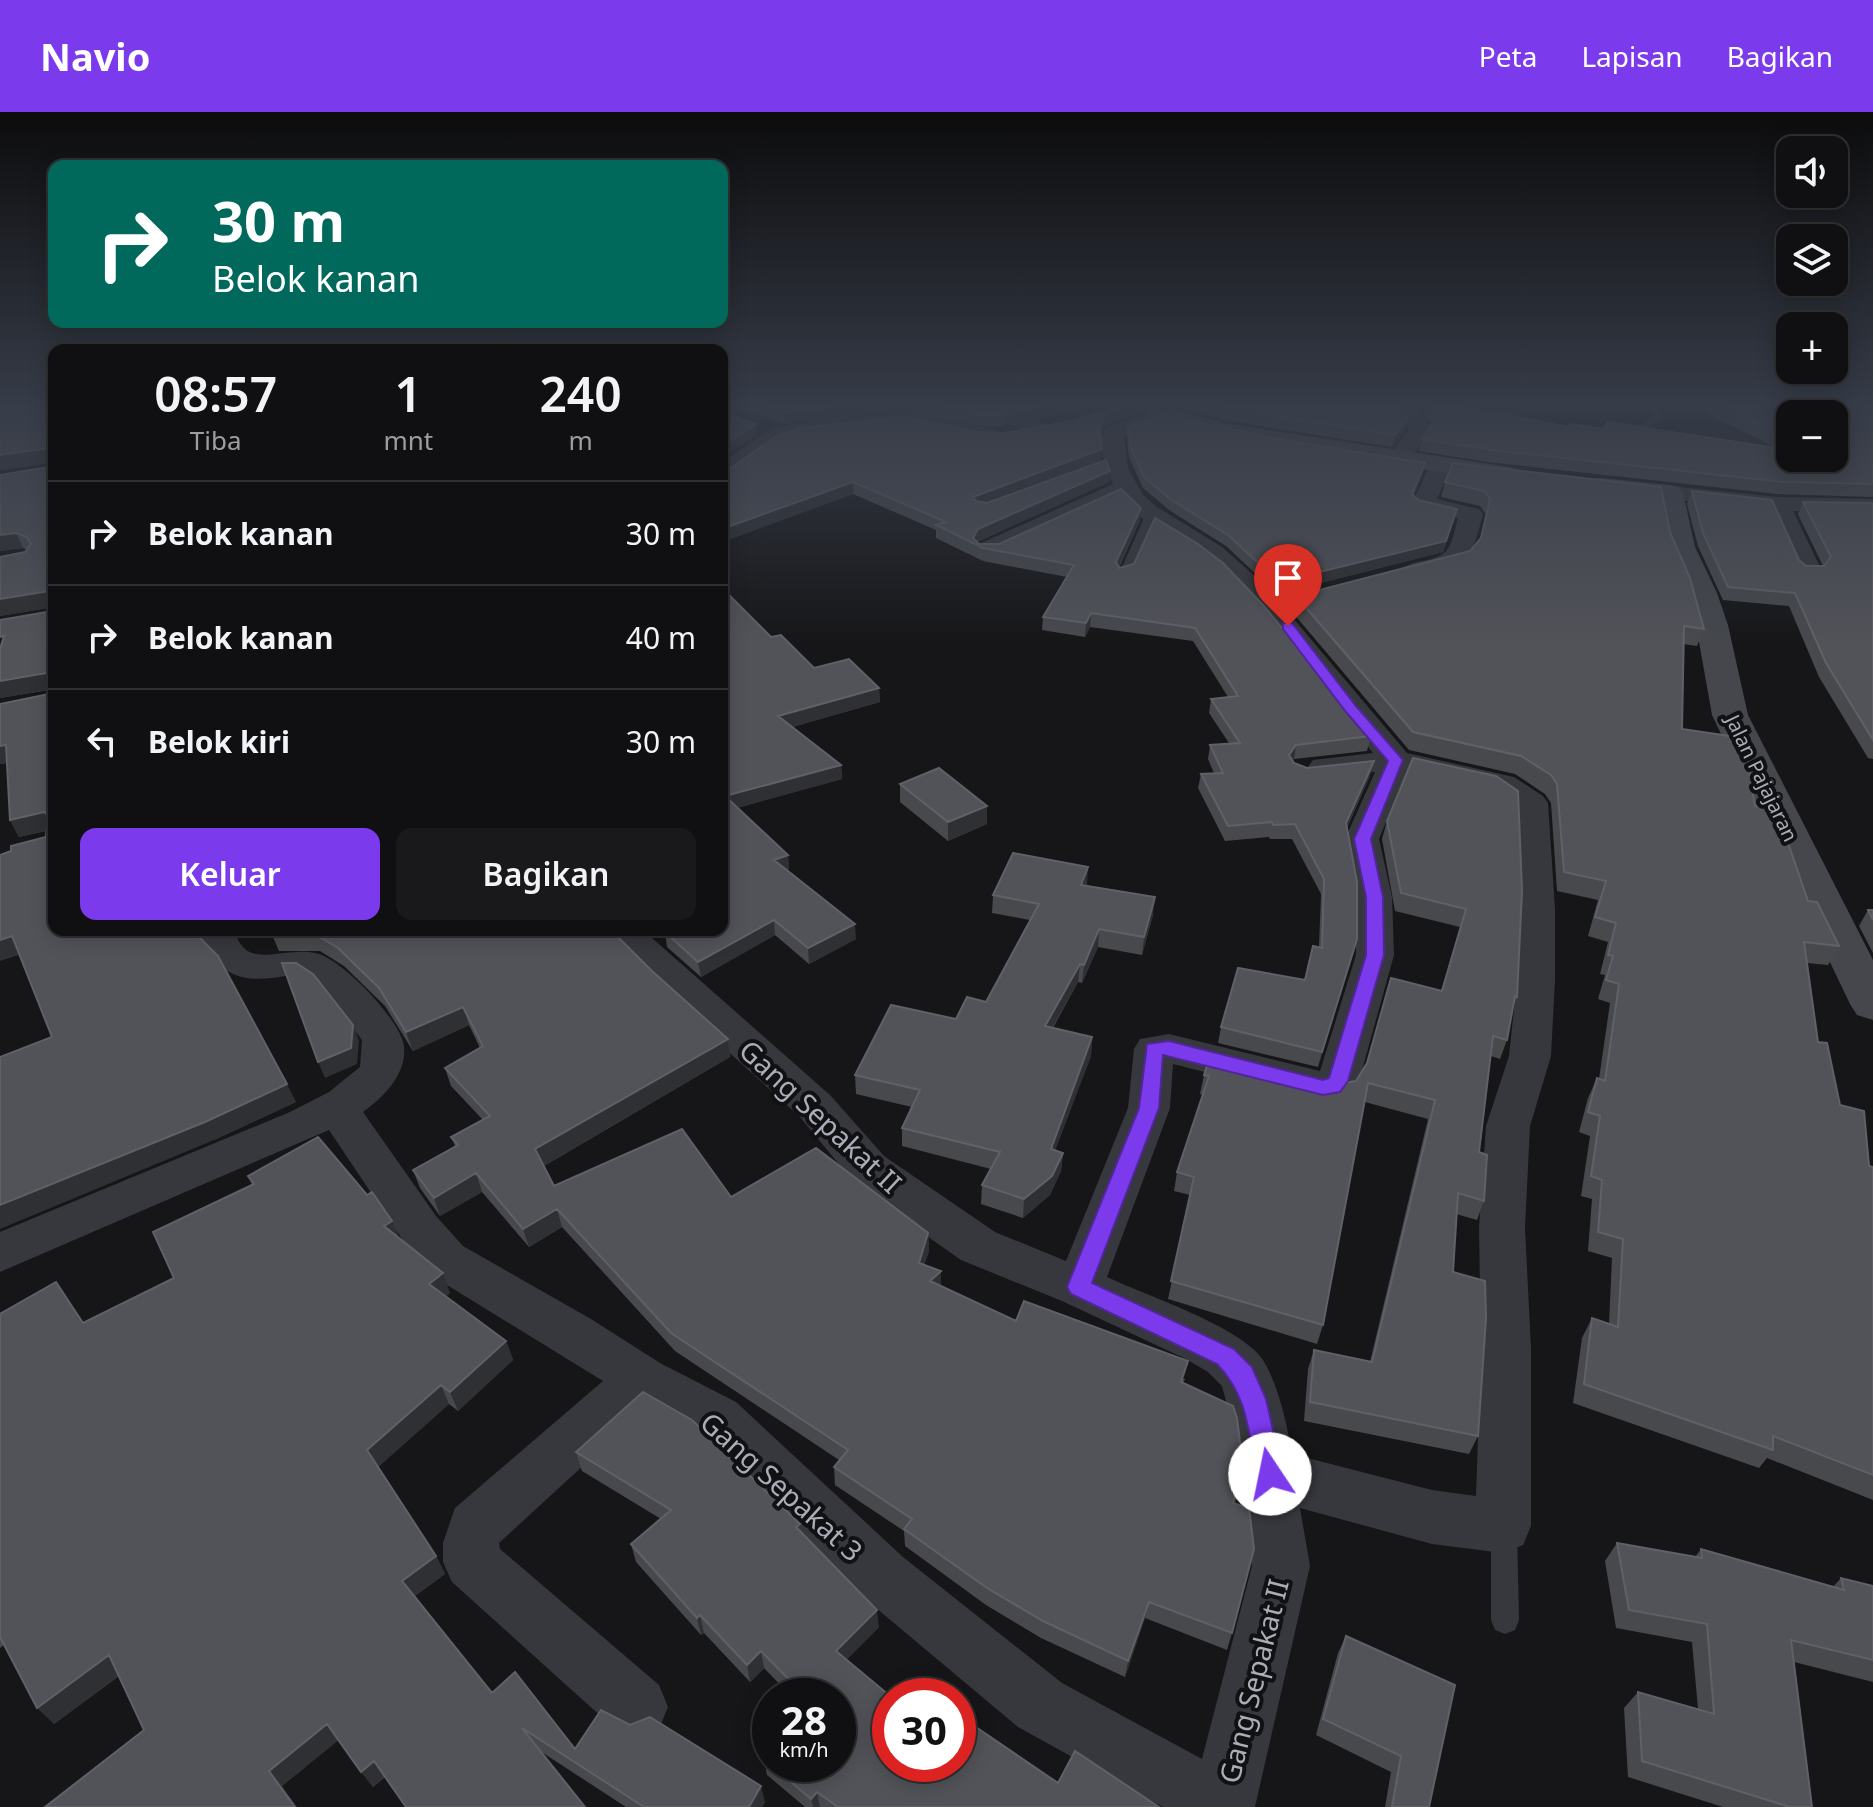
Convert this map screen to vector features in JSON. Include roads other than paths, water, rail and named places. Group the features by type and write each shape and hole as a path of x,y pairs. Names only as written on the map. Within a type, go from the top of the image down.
{"main road":[{"path":"1608,486 1670,493"},
{"name":"Jalan Pajajaran","path":"1670,493 1681,547 1702,593 1712,625 1727,702 1869,989"}],"street":[{"path":"1386,579 1454,560 1461,553 1471,514 1424,503 1432,486"},
{"path":"988,549 1124,487 1138,505 1177,528 1233,569 1270,607 1396,760"},
{"path":"1670,493 1868,510"},
{"path":"1778,504 1809,571"},
{"path":"1270,607 1299,600"},
{"path":"1079,1287 1149,1108 1154,1049 1169,1048 1323,1087 1333,1087 1338,1081 1375,955 1374,897 1362,839 1396,760"},
{"path":"1270,1474 1432,1517 1503,1526 1506,1348 1502,1228 1508,1126 1530,1056 1535,995 1537,909 1531,803 1503,784 1396,760 1305,769"},
{"path":"0,1253 337,1108 372,1081 383,1061 384,1044 356,1002 318,967 303,962 248,965 231,958 218,936"},
{"name":"Gang Sepakat II","path":"628,936 815,1106 868,1168 978,1246 1079,1287 1226,1356 1244,1375 1253,1399 1270,1474 1281,1566 1222,1806"},
{"name":"Gang Sepakat 3","path":"337,1108 420,1229 446,1260 573,1334 642,1379 717,1419 883,1577 1040,1705 1222,1806"},
{"path":"637,1707 472,1562 471,1543 475,1527 642,1379"}],"lane":[{"path":"1124,576 1152,514"},
{"path":"1503,1526 1505,1620"}]}
